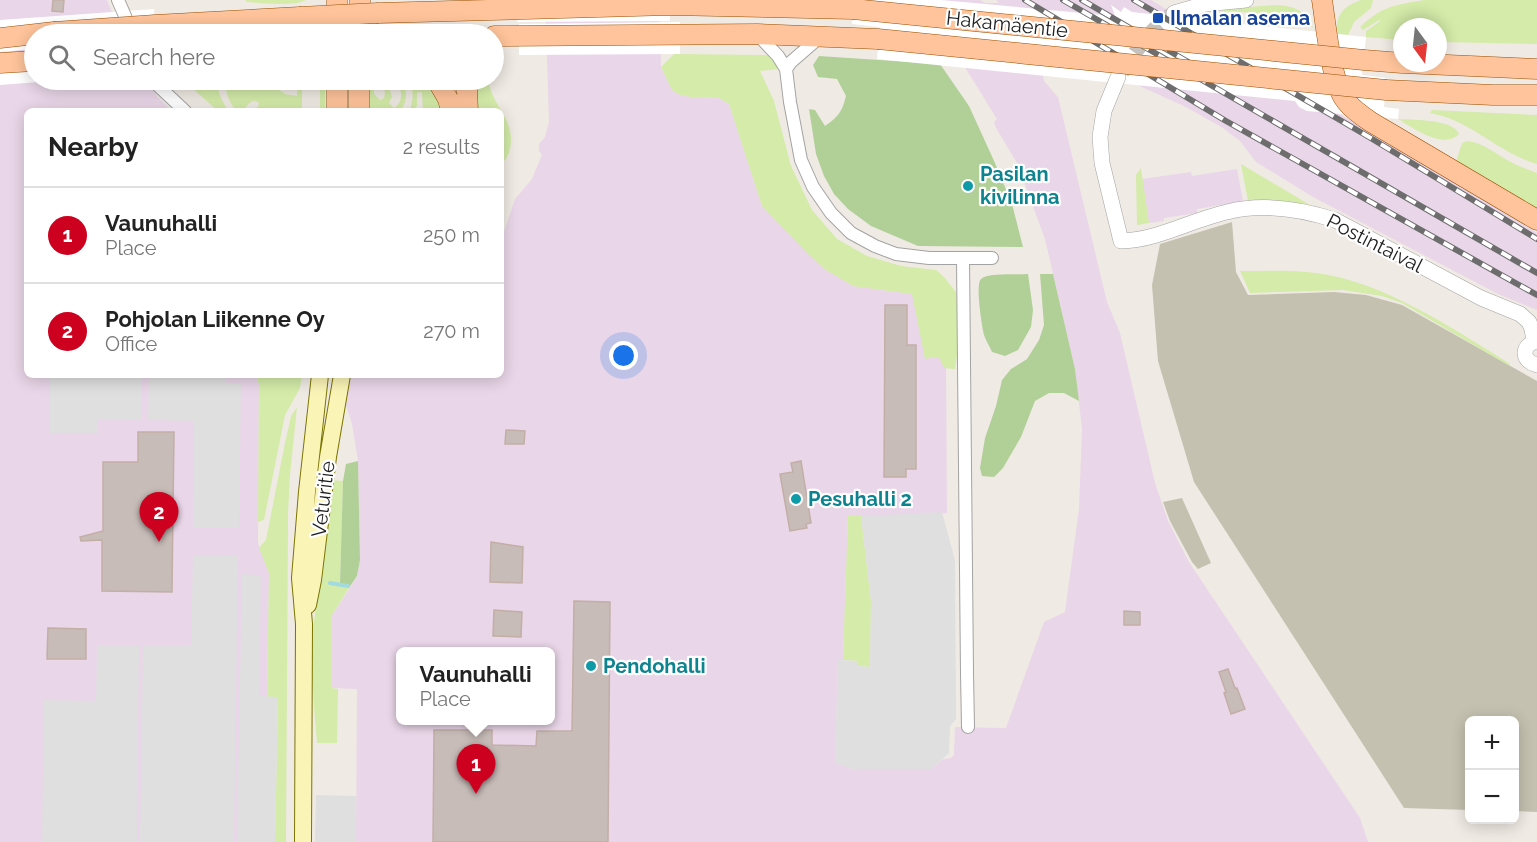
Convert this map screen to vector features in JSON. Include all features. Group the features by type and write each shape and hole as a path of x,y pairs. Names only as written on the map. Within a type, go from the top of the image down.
{"main road":[{"path":"337,0 337,24"},
{"path":"360,0 360,24"},
{"path":"378,13 396,0"},
{"path":"1322,0 1337,86 1344,100 1371,122 1537,220"},
{"name":"Hakamäentie","path":"187,24 521,5 547,8 670,5 854,9 1393,62"},
{"name":"Hakamäentie","path":"504,36 757,34 878,39 1386,90 1537,95"},
{"name":"Hakamäentie","path":"1,37 24,35"},
{"path":"504,41 516,35"},
{"path":"0,63 24,61"},
{"name":"Hakamäentie","path":"1447,65 1537,69"},
{"path":"337,90 337,108"},
{"path":"359,90 359,108"},
{"path":"443,90 450,108"},
{"path":"467,90 468,108"},
{"path":"1493,95 1537,110"},
{"name":"Veturitie","path":"303,842 304,624 300,578 320,378"},
{"name":"Veturitie","path":"304,624 313,580 328,457 341,378"}],"street":[{"path":"118,0 129,24"},
{"path":"1174,13 1205,4 1246,0"},
{"path":"757,34 778,56 786,69 801,160 813,187 831,213 851,232 875,246 896,254 929,258 992,258"},
{"path":"786,69 821,36"},
{"name":"Postintaival","path":"1118,77 1104,111 1100,137 1102,163 1121,241 1151,237 1228,212 1260,208 1287,209 1317,214 1335,220 1481,298 1520,314 1529,322 1536,341 1527,346 1525,353 1527,360 1537,365"},
{"path":"163,90 182,108"},
{"path":"963,259 968,727"}],"shaded area":[{"path":"0,0 107,0 117,24 24,24 24,90 152,90 169,108 24,108 24,378 257,378 259,384 258,543 269,573 267,696 275,842 0,842"},
{"path":"543,0 659,0 661,67 672,90 680,95 691,97 719,98 729,104 762,206 826,270 853,286 927,296 946,362 947,513 848,517 843,660 838,661 835,762 853,769 931,769 943,759 954,755 955,727 1006,728 1044,622 1065,612 1079,509 1082,429 1075,369 1045,239 1017,163 996,128 994,122 997,119 963,64 900,0 980,0 985,3 999,3 996,0 1151,0 1537,233 1537,310 1498,294 1313,197 1256,162 1240,141 1223,128 1184,106 1104,70 1038,52 1044,81 1058,97 1107,302 1120,333 1155,483 1168,521 1189,562 1360,818 1368,842 356,842 357,689 332,688 332,615 357,577 360,560 358,461 352,424 338,378 504,378 504,232 515,199 532,179 542,155 539,151 539,144 545,137 549,122"},
{"path":"1237,169 1243,201 1197,209 1197,213 1164,218 1164,221 1149,223 1142,179 1191,172 1192,176"},
{"path":"1232,222 1236,272 1248,295 1334,292 1366,295 1402,305 1537,381 1537,812 1519,811 1519,716 1465,716 1465,810 1404,808 1194,482 1158,361 1152,285 1160,244"},
{"path":"50,378 142,378 141,420 98,420 98,433 50,433"},
{"path":"149,378 226,378 226,383 241,384 239,528 193,527 194,421 148,420"},
{"path":"1182,498 1211,563 1198,569 1170,521 1163,502"},
{"path":"942,512 955,560 956,719 950,726 949,753 931,769 853,769 835,763 838,660 858,661 858,666 870,667 871,601 861,516"},
{"path":"193,555 238,555 234,842 140,842 143,645 191,645"},
{"path":"242,574 261,575 259,696 278,697 275,842 237,842"},
{"path":"97,645 139,645 137,842 42,842 44,700 96,701"},
{"path":"316,795 356,796 356,842 315,842"}],"green space":[{"path":"245,0 306,0 277,4"},
{"path":"1361,0 1373,0 1371,8 1354,22 1348,35 1336,34 1339,16 1349,5"},
{"path":"1424,0 1537,0 1537,44 1447,42 1447,18 1393,18 1393,39 1366,37 1366,31 1381,19 1363,30 1360,27 1382,11 1405,3"},
{"path":"1277,5 1300,10 1308,17 1313,28 1294,19 1263,14 1224,12 1223,9"},
{"path":"674,54 770,55 781,69 760,71 774,101 791,166 812,210 837,239 867,256 901,266 936,270 944,277 956,292 958,305 955,369 944,368 939,357 925,359 912,294 853,286 826,270 762,206 729,104 719,98 691,97 680,95 672,90 661,67"},
{"path":"819,56 940,64 969,106 995,163 1012,204 1023,247 918,246 871,226 848,209 834,194 816,154 809,109 815,110 825,126 839,114 846,96 837,79 818,77 813,65"},
{"path":"194,90 218,90 226,108 215,108"},
{"path":"279,90 285,94 297,96 297,90 302,90 302,107 256,108 259,103 255,101 245,108 234,108 226,91"},
{"path":"320,90 325,90 325,108 320,108"},
{"path":"369,90 374,90 374,94 380,100 384,98 384,90 390,90 392,97 389,103 394,108 368,108"},
{"path":"400,90 404,90 402,108 394,108 400,102"},
{"path":"412,90 435,90 443,108 423,108 420,92 417,93 416,108 410,108 413,95"},
{"path":"476,90 491,90 500,108 477,108"},
{"path":"1432,110 1537,115 1537,164 1510,152 1459,122 1430,113"},
{"path":"504,115 511,133 511,146 504,160"},
{"path":"1398,119 1441,123 1449,125 1459,134 1445,140 1437,139"},
{"path":"1468,141 1484,146 1512,163 1537,173 1537,211 1456,162 1462,143"},
{"path":"1241,164 1310,205 1248,201"},
{"path":"1141,168 1149,223 1137,225 1136,175"},
{"path":"1240,271 1310,272 1355,282 1378,290 1424,312 1510,364 1508,365 1402,303 1382,296 1343,290 1250,293"},
{"path":"1028,274 1033,310 1031,327 1018,350 1005,356 992,352 984,335 979,283 984,277"},
{"path":"1040,274 1053,274 1075,369 1079,401 1064,393 1049,393 1035,401 1021,437 1003,468 994,477 982,476 980,468 985,438 1002,380 1011,369 1027,359 1039,340 1044,325"},
{"path":"257,378 302,378 300,388 285,415 264,520 258,522 259,384"},
{"path":"297,407 288,513 286,842 275,842 278,697 267,697 269,573 259,548 266,540 291,416"},
{"path":"358,461 360,560 357,576 349,588 340,583 343,481 346,464"},
{"path":"331,480 343,481 340,583 349,588 332,615 332,688 338,689 337,743 317,743 311,668 313,628"},
{"path":"848,516 861,516 871,601 870,667 858,666 858,661 843,660"}],"pier":[{"path":"516,0 670,0 670,21 517,22"},
{"path":"854,0 941,0 1115,16 1111,5 1121,12 1124,7 1132,12 1366,37 1362,75 1387,78 1384,107 1399,109 1398,119 1307,111 1299,107 1295,101 877,59 879,27 852,24"},
{"path":"154,9 155,24 24,24 24,50 0,52 0,20"},
{"path":"680,22 680,54 519,55 519,24"},
{"path":"24,53 24,83 0,85 0,55"}],"building":[{"path":"53,0 64,0 63,12 52,11"},
{"path":"885,305 907,305 907,345 916,345 916,469 906,469 906,477 884,477"},
{"path":"506,430 525,431 524,444 505,444"},
{"path":"138,432 174,432 172,592 102,591 102,540 81,541 80,537 103,531 103,462 138,462"},
{"name":"Pesuhalli 2","path":"801,461 811,523 806,524 807,528 790,531 780,474 793,472 791,463"},
{"path":"491,542 523,547 522,583 490,582"},
{"path":"574,601 610,602 608,842 433,842 434,730 492,730 492,745 536,746 537,731 572,731"},
{"path":"494,610 522,612 521,637 493,636"},
{"path":"1124,611 1140,612 1140,625 1124,625"},
{"path":"48,628 86,629 86,659 47,659"},
{"path":"1228,669 1245,709 1231,714 1219,672"}],"waterway":[{"path":"330,583 348,586"}],"tunnel":[{"path":"1122,72 1151,33 1174,13"}],"railway":[{"path":"1025,0 1226,121 1537,295"},
{"path":"1063,0 1537,273"},
{"path":"1082,0 1195,66"},
{"path":"1134,0 1369,137 1537,239"}],"place":[{"name":"Ilmalan asema","path":"1158,18"},
{"name":"Pasilan kivilinna","path":"968,186"},
{"name":"Pesuhalli 2","path":"796,499"},
{"name":"Pohjolan Liikenne Oy","path":"159,542"},
{"name":"Pendohalli","path":"591,666"},
{"name":"Vaunuhalli","path":"476,794"}]}
